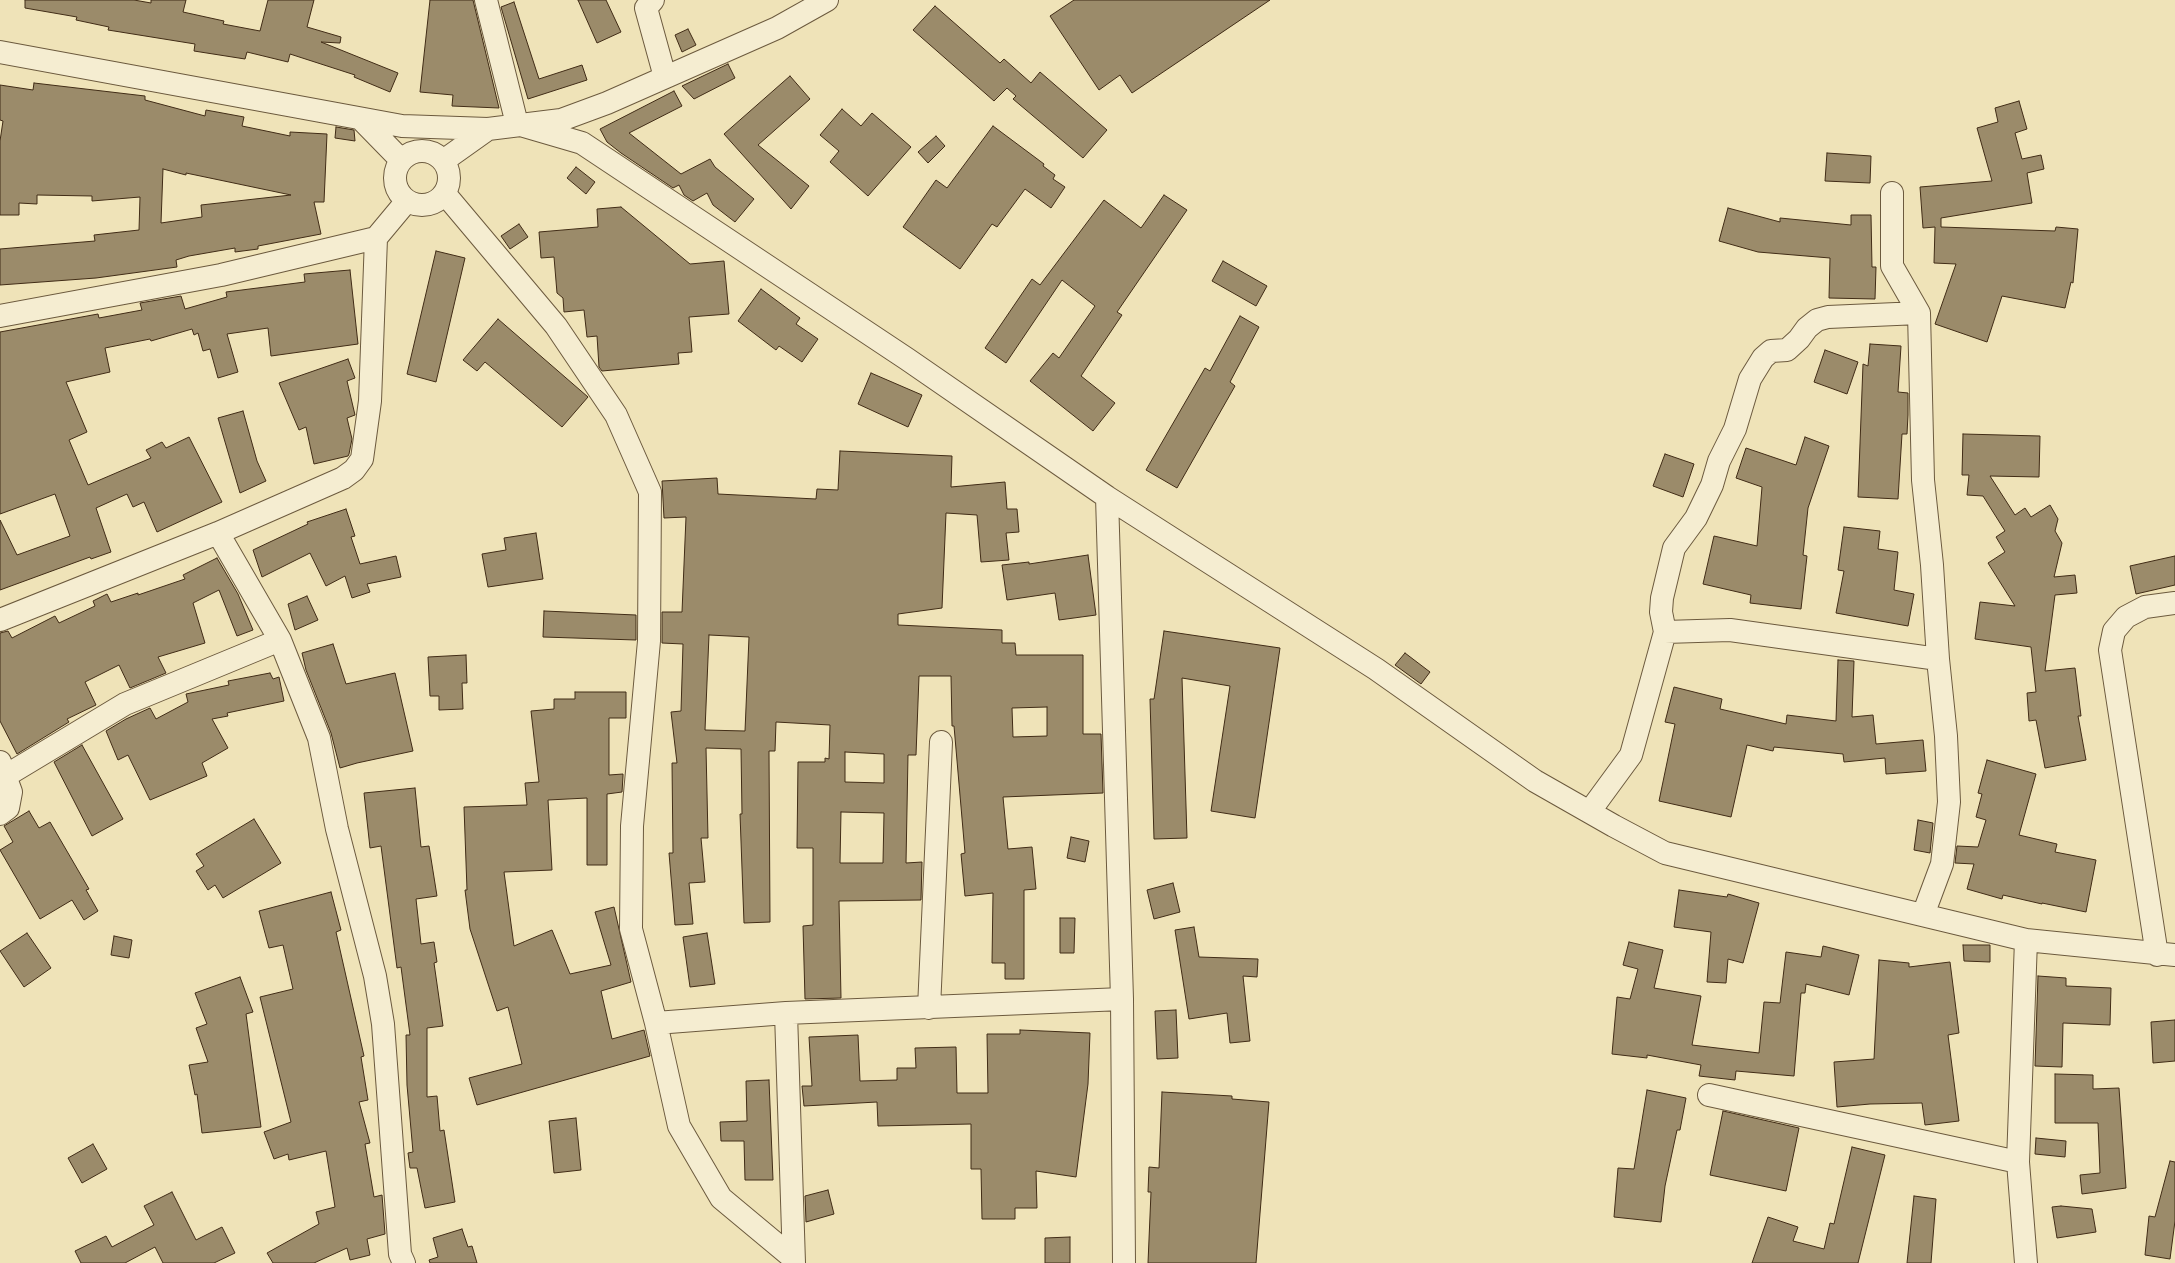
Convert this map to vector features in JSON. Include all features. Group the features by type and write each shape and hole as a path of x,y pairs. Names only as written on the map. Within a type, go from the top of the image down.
{"street":[{"path":"486,0 517,124"},
{"path":"653,0 646,8 665,77"},
{"path":"0,52 402,126 488,129 561,120 777,28 827,0"},
{"path":"361,119 401,160"},
{"path":"517,124 582,143 908,359 1108,497 1376,668 1536,781 1614,826 1665,852 2026,940 2166,955 2110,650 2114,631 2126,617 2145,607 2175,603"},
{"path":"444,161 488,129"},
{"path":"427,152 444,161 450,178 445,194 434,204 420,206 406,202 396,189 394,182 401,160 409,154 427,152"},
{"path":"1892,193 1892,266 1919,313 1922,480 1932,565 1938,658 1946,736 1948,802 1942,864 1923,915"},
{"path":"445,194 556,326 616,415 650,492 649,642 632,826 631,929 656,1023 679,1126 721,1198 794,1260"},
{"path":"0,316 221,275 376,238 406,202"},
{"path":"0,620 218,533 343,478 354,470 362,459 370,401 376,238"},
{"path":"1590,811 1632,755 1665,632 1661,612 1662,598 1674,548 1696,518 1712,484 1719,461 1735,429 1750,379 1763,358 1771,351 1787,350 1817,320 1828,317 1919,313"},
{"path":"1108,497 1122,999 1124,1263"},
{"path":"218,533 280,640 319,738 337,829 375,976 383,1024 398,1260"},
{"path":"1665,632 1730,630 1938,658"},
{"path":"0,814 8,808 11,792 3,768 125,704 280,640"},
{"path":"929,1008 941,742"},
{"path":"2026,940 2018,1162 2026,1263"},
{"path":"656,1023 786,1013 1122,999"},
{"path":"786,1013 794,1260"},
{"path":"1709,1095 2018,1162"}],"building":[{"path":"25,0 134,0 151,3 151,0 186,0 183,12 224,21 223,24 260,31 268,0 314,0 307,27 341,37 340,43 321,42 398,73 390,92 354,77 355,75 290,54 288,62 247,52 245,59 194,51 195,44 108,30 109,27 76,20 77,17 25,8"},
{"path":"430,0 473,0 499,108 452,106 453,95 420,92"},
{"path":"578,0 606,0 621,32 597,43"},
{"path":"1074,0 1270,0 1132,93 1120,75 1099,90 1050,16"},
{"path":"514,2 539,79 582,65 587,80 528,99 501,7"},
{"path":"935,6 1000,63 1004,59 1031,83 1040,72 1107,130 1083,158 1013,99 1016,96 1007,88 994,101 913,30"},
{"path":"688,29 696,45 682,52 675,35"},
{"path":"728,64 735,78 694,99 682,86"},
{"path":"790,76 810,99 758,145 809,186 791,209 724,134"},
{"path":"34,83 145,96 145,100 205,116 206,110 244,117 242,126 290,136 290,132 327,134 324,202 314,202 321,234 258,246 258,249 235,252 235,248 189,256 176,260 177,267 96,278 0,285 0,249 95,241 94,235 139,230 140,197 92,201 92,196 37,195 37,204 19,203 19,215 0,215 0,141 3,121 0,120 0,85 33,90","holes":["163,169 186,175 186,173 291,195 201,205 202,217 161,223"]},
{"path":"674,91 682,106 629,133 681,174 710,159 715,167 754,199 735,222 713,205 707,193 693,201 684,195 679,185 673,188 621,153 607,142 600,129"},
{"path":"2019,101 2027,129 2015,133 2022,159 2041,155 2044,169 2027,173 2032,203 1941,218 1941,227 2055,231 2056,227 2078,229 2073,283 2071,282 2065,308 2002,296 1987,342 1935,324 1956,264 1934,263 1935,227 1923,228 1920,187 1992,181 1977,128 1998,122 1995,108"},
{"path":"842,109 861,126 872,113 911,147 868,196 830,162 839,151 820,135"},
{"path":"993,126 1044,164 1043,166 1055,175 1053,179 1065,187 1051,208 1025,189 997,227 992,224 960,269 903,227 936,180 947,188"},
{"path":"336,127 354,130 355,141 335,138"},
{"path":"936,136 945,146 928,163 918,152"},
{"path":"1827,153 1871,156 1870,183 1825,181"},
{"path":"576,167 595,182 586,194 567,178"},
{"path":"1164,195 1187,210 1117,312 1122,315 1081,376 1115,403 1093,431 1030,381 1053,353 1059,358 1095,306 1062,280 1006,363 985,348 1032,279 1040,285 1104,200 1141,228"},
{"path":"621,207 690,264 724,261 729,314 689,317 692,352 678,353 679,364 602,371 599,367 597,336 587,337 584,310 564,312 563,298 557,293 554,257 541,258 539,232 598,227 597,209"},
{"path":"1728,208 1780,222 1780,218 1851,225 1851,215 1871,215 1872,267 1876,267 1875,299 1829,298 1830,258 1758,252 1719,241"},
{"path":"519,224 528,237 510,249 501,236"},
{"path":"436,251 465,258 436,382 407,374"},
{"path":"1223,261 1267,286 1256,306 1212,281"},
{"path":"350,270 358,344 271,356 268,328 227,334 238,372 218,378 210,349 203,351 198,333 194,335 192,329 151,341 150,339 105,348 110,372 66,382 87,432 69,440 88,485 151,458 146,450 162,442 166,448 189,437 222,502 157,532 144,502 133,507 127,494 96,508 111,552 91,559 90,557 0,590 0,520 17,555 70,536 55,494 0,514 0,332 98,314 99,318 142,310 140,303 181,296 185,309 227,297 226,292 305,282 304,274"},
{"path":"761,289 800,318 796,324 818,339 802,362 779,346 776,350 738,321"},
{"path":"1240,316 1259,327 1230,382 1235,386 1177,488 1146,470 1205,368 1210,371"},
{"path":"498,319 588,397 562,427 485,362 477,371 463,360"},
{"path":"1870,344 1901,346 1898,392 1908,393 1908,415 1907,434 1902,434 1898,499 1858,497 1863,364 1868,366"},
{"path":"1825,350 1858,362 1847,394 1814,382"},
{"path":"348,359 355,378 347,381 355,415 347,418 352,439 349,454 348,456 314,464 306,427 299,430 279,383"},
{"path":"871,373 922,395 908,427 858,404"},
{"path":"243,411 257,461 266,481 240,493 218,418"},
{"path":"1963,434 2040,436 2039,477 1990,476 2015,515 2025,508 2031,517 2050,505 2058,519 2055,531 2062,543 2054,577 2075,575 2077,593 2055,595 2045,671 2075,668 2081,716 2078,716 2086,760 2045,768 2036,720 2029,721 2027,693 2036,692 2031,647 1975,639 1980,602 2015,606 1988,563 2005,552 1996,537 2005,531 1983,496 1967,495 1969,475 1962,475"},
{"path":"1805,437 1829,446 1808,508 1803,555 1807,556 1801,609 1750,603 1751,595 1703,584 1714,536 1757,546 1762,487 1736,478 1746,448 1796,465"},
{"path":"840,451 952,456 951,487 1005,482 1007,509 1017,509 1019,532 1006,533 1009,560 981,562 977,515 946,513 942,608 898,614 898,625 1002,630 1002,643 1015,643 1016,655 1083,655 1083,734 1101,734 1103,793 1003,797 1008,849 1032,847 1036,889 1024,890 1024,979 1005,979 1005,963 992,963 993,893 965,896 961,854 965,853 954,726 952,726 951,676 919,676 916,755 908,755 906,863 922,862 921,900 839,901 841,998 805,999 803,926 813,925 813,848 797,848 798,762 825,762 825,758 829,759 830,725 776,722 775,751 769,751 770,922 744,923 740,814 742,814 741,749 706,748 708,838 701,838 705,882 689,883 693,924 675,925 669,853 673,853 672,763 677,763 671,712 681,711 683,644 662,643 662,612 682,612 686,517 664,518 662,481 717,478 718,494 816,499 817,489 838,490","holes":["709,635 749,637 745,731 705,730","1047,707 1047,736 1013,737 1012,708","845,752 884,754 884,783 845,782","841,812 884,813 883,863 840,863"]},
{"path":"1665,454 1694,464 1683,497 1653,486"},
{"path":"346,509 355,536 351,537 360,564 396,556 401,577 367,584 370,592 352,598 345,576 326,586 310,553 262,577 253,550 308,524 307,522"},
{"path":"1844,527 1880,531 1878,549 1898,552 1894,590 1914,594 1908,626 1836,613 1844,571 1838,570"},
{"path":"536,533 543,579 488,587 482,554 506,550 504,538"},
{"path":"1088,555 1096,615 1059,620 1055,593 1007,600 1002,565 1029,562 1029,564"},
{"path":"2175,556 2175,585 2136,594 2130,566"},
{"path":"217,558 238,594 253,630 237,636 219,590 193,603 205,643 158,657 166,673 130,688 119,665 85,682 96,705 67,719 69,722 17,754 0,721 0,633 8,631 12,638 55,616 59,623 95,606 93,601 107,594 111,602 138,593 138,595 185,579 183,575"},
{"path":"307,596 318,620 295,630 288,604"},
{"path":"544,611 636,615 636,640 543,637"},
{"path":"1164,631 1280,648 1255,818 1211,811 1230,686 1182,678 1187,838 1154,839 1150,699 1154,699"},
{"path":"333,644 346,684 395,673 413,751 340,768 331,733 306,670 302,653"},
{"path":"1405,653 1430,672 1421,684 1395,665"},
{"path":"466,655 467,683 462,683 463,709 439,710 439,696 430,696 428,657"},
{"path":"1838,660 1854,661 1852,717 1873,715 1876,744 1923,740 1926,771 1886,774 1885,758 1844,762 1843,754 1774,747 1773,751 1747,745 1731,817 1659,801 1675,724 1665,722 1674,687 1722,699 1720,709 1786,724 1787,715 1836,721"},
{"path":"270,673 273,679 279,677 284,701 227,713 228,716 212,719 228,748 202,763 207,776 150,800 128,755 118,760 106,731 126,719 150,708 156,719 188,702 186,694 229,685 228,681"},
{"path":"575,692 626,692 626,718 609,718 609,775 623,774 623,776 622,792 607,794 607,865 587,865 587,798 548,800 552,870 504,872 514,946 552,930 570,974 611,965 595,912 614,907 631,982 601,991 612,1039 644,1030 650,1056 477,1105 469,1078 522,1064 508,1007 497,1011 470,929 465,890 467,890 464,807 527,805 525,783 539,782 531,711 554,709 554,699 575,699"},
{"path":"82,745 123,819 92,836 54,762"},
{"path":"1987,760 2036,774 2019,835 2057,844 2055,852 2096,860 2086,912 2003,895 2002,899 1967,889 1974,864 1955,863 1957,846 1978,847 1986,820 1976,817 1982,794 1978,793"},
{"path":"415,788 421,847 429,846 437,896 416,899 421,944 434,942 437,962 434,963 443,1026 427,1028 427,1097 437,1096 440,1131 444,1130 455,1202 425,1208 417,1168 410,1168 408,1153 413,1152 407,1085 406,1035 410,1035 401,967 397,968 381,846 370,848 364,793"},
{"path":"29,811 39,828 50,822 89,889 86,890 98,911 84,920 72,900 40,919 0,850 13,842 4,826"},
{"path":"254,819 281,863 223,898 215,885 208,890 196,871 204,866 196,854"},
{"path":"1918,820 1933,823 1930,853 1914,850"},
{"path":"1071,837 1089,841 1085,862 1067,858"},
{"path":"1173,883 1180,912 1154,919 1147,890"},
{"path":"1679,890 1727,897 1728,894 1759,903 1743,963 1728,959 1726,983 1707,982 1711,932 1674,927"},
{"path":"331,892 341,930 336,932 364,1056 361,1057 368,1100 359,1102 370,1143 365,1144 374,1197 382,1195 385,1234 367,1239 370,1255 350,1260 347,1248 314,1263 273,1263 267,1253 319,1224 316,1212 335,1207 326,1151 289,1160 288,1154 274,1159 264,1132 291,1122 260,997 293,989 283,945 269,948 259,911"},
{"path":"1060,918 1075,918 1074,953 1060,953"},
{"path":"1194,927 1199,957 1258,959 1257,977 1243,976 1250,1041 1230,1043 1227,1013 1189,1019 1175,930"},
{"path":"27,933 51,968 24,987 0,951"},
{"path":"707,933 715,984 690,987 683,937"},
{"path":"114,936 132,940 129,958 111,955"},
{"path":"1629,942 1663,950 1654,988 1701,996 1692,1045 1759,1053 1764,1002 1780,1003 1786,952 1821,957 1823,946 1859,955 1849,995 1806,984 1805,993 1801,993 1794,1076 1736,1071 1735,1080 1699,1076 1701,1065 1647,1055 1647,1058 1612,1054 1617,997 1630,999 1638,969 1623,965"},
{"path":"1963,945 1990,945 1990,962 1964,961"},
{"path":"1879,960 1909,963 1909,967 1950,962 1959,1033 1948,1035 1959,1121 1925,1125 1922,1103 1837,1107 1834,1062 1874,1059"},
{"path":"2038,976 2066,978 2066,986 2111,988 2110,1025 2063,1023 2062,1067 2035,1066"},
{"path":"240,977 253,1012 246,1014 261,1127 202,1133 197,1094 195,1095 189,1065 208,1062 196,1028 207,1024 195,993"},
{"path":"1176,1010 1178,1058 1157,1059 1155,1011"},
{"path":"2175,1020 2175,1061 2153,1063 2151,1022"},
{"path":"1020,1030 1090,1033 1088,1084 1076,1177 1036,1171 1037,1208 1015,1208 1015,1219 982,1219 981,1169 971,1169 971,1124 878,1126 877,1102 804,1106 802,1086 812,1086 809,1037 858,1035 860,1081 897,1080 897,1068 916,1068 915,1048 956,1047 957,1093 988,1093 987,1034 1020,1034"},
{"path":"2055,1074 2093,1075 2093,1089 2119,1088 2126,1188 2082,1194 2080,1175 2100,1173 2098,1123 2055,1123"},
{"path":"769,1080 773,1180 745,1180 744,1141 721,1141 720,1122 747,1121 746,1081"},
{"path":"1647,1090 1686,1098 1680,1130 1677,1130 1665,1186 1661,1222 1614,1217 1618,1168 1634,1169"},
{"path":"1162,1092 1232,1096 1232,1099 1269,1102 1256,1263 1148,1263 1151,1192 1148,1192 1149,1167 1159,1168"},
{"path":"1723,1111 1799,1128 1786,1191 1710,1175"},
{"path":"576,1118 581,1170 554,1173 549,1121"},
{"path":"2036,1138 2066,1141 2065,1157 2035,1154"},
{"path":"93,1144 107,1169 82,1183 68,1158"},
{"path":"1852,1147 1885,1155 1858,1263 1752,1263 1768,1217 1798,1227 1793,1241 1824,1249 1830,1223 1834,1224"},
{"path":"2170,1161 2175,1162 2175,1221 2170,1259 2145,1255 2149,1216 2155,1217"},
{"path":"828,1190 834,1214 806,1222 805,1196"},
{"path":"172,1192 196,1240 222,1227 235,1253 214,1263 163,1263 155,1247 125,1263 81,1263 75,1251 106,1236 112,1247 154,1225 144,1206"},
{"path":"1914,1196 1936,1199 1931,1263 1907,1263"},
{"path":"2052,1207 2092,1209 2096,1232 2057,1238"},
{"path":"462,1229 468,1247 472,1246 477,1263 430,1263 429,1260 438,1257 433,1238"},
{"path":"1070,1237 1070,1263 1045,1263 1045,1238"}]}
